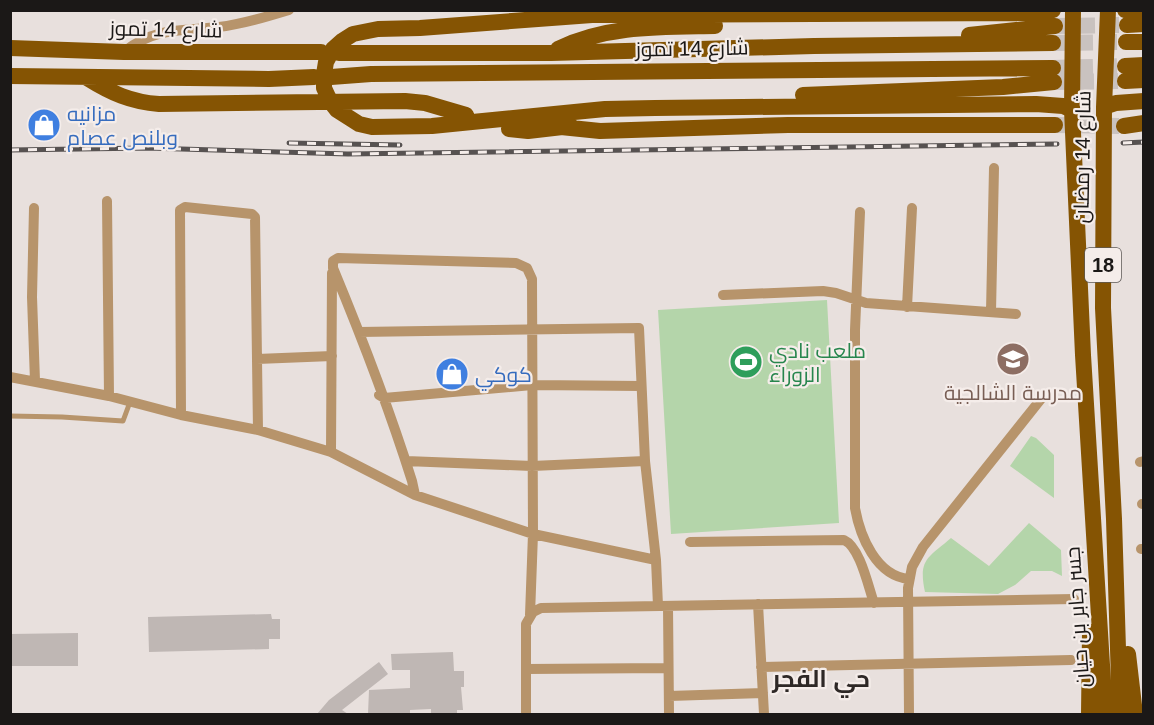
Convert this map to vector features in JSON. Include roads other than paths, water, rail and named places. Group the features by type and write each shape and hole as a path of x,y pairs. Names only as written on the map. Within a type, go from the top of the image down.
{"main road":[{"name":"شارع 14 رمضان","path":"1073,10 1072,110 1093,517"},
{"name":"شارع 14 رمضان","path":"1108,10 1104,107 1103,308 1114,519"},
{"path":"1054,27 1034,14 710,13 592,15 366,31 353,34 333,49 326,62 324,88 330,101 346,118 372,127 432,126 605,109 1036,104 1063,106 1072,110"},
{"path":"1143,13 1130,25 1143,42"},
{"path":"551,52 591,36 621,29 846,24 871,21 884,14"},
{"name":"شارع 14 تموز","path":"339,53 551,52 937,44 1054,27"},
{"name":"شارع 14 تموز","path":"12,47 124,52 321,52"},
{"path":"1143,65 1125,73 1143,80"},
{"name":"شارع 14 تموز","path":"331,77 371,74 1053,75 1004,87 730,97 720,100 711,107"},
{"path":"10,76 269,79 314,77"},
{"path":"87,78 113,94 134,102 405,101 426,103 466,115"},
{"path":"1104,107 1116,103 1143,101"},
{"path":"509,129 528,131 655,118 855,115 882,106"},
{"path":"1124,126 1143,123"},
{"path":"561,127 600,131 788,125 1055,125"},
{"path":"1089,714 1093,517"},
{"name":"جسر جابر بن حيان","path":"1093,517 1106,714"},
{"path":"1114,519 1135,714"},
{"name":"جسر جابر بن حيان","path":"1114,519 1120,714"}],"street":[{"path":"124,52 143,39 165,31 229,25 289,10"},
{"path":"991,312 994,168"},
{"path":"106,201 109,396"},
{"path":"34,208 32,297 35,381"},
{"path":"181,415 181,208 254,215 258,430"},
{"path":"907,307 912,208"},
{"path":"860,212 853,478 855,508 861,532 879,563 892,576 909,579"},
{"path":"331,452 333,261 338,258 516,263 527,268 532,279 533,534 530,615 526,624 526,714"},
{"path":"333,268 406,461 415,495"},
{"path":"723,294 823,291 857,301 907,307 1016,314"},
{"path":"359,332 639,328 645,461 663,606 669,714"},
{"path":"257,359 332,356"},
{"path":"10,377 109,396 181,415 258,430 331,452 415,495 533,534 656,560"},
{"path":"381,396 532,385 642,386"},
{"path":"909,714 907,602 912,567 923,547 1045,394"},
{"path":"406,461 532,466 645,461"},
{"path":"690,542 844,540 849,542 855,550 874,603"},
{"path":"530,615 545,608 1074,599"},
{"path":"758,604 764,714"},
{"path":"761,667 1071,660"},
{"path":"526,669 668,668"},
{"path":"669,696 763,693"}],"lane":[{"path":"10,416 123,421 130,402"}],"tunnel":[{"path":"1055,26 1127,25"},
{"path":"1053,43 1126,42"},
{"path":"1053,68 1125,66"},
{"path":"1054,82 1125,81"},
{"path":"1055,125 1124,126"}],"railway":[{"path":"1123,143 1144,142"},
{"path":"289,143 400,145"},
{"path":"10,150 148,148 348,154 1057,144"}],"place":[{"name":"مزانيه وبلنص عصام","path":"44,125"},
{"name":"مدرسة الشالجية","path":"1013,359"},
{"name":"ملعب نادي الزوراء","path":"746,362"},
{"name":"كوكي","path":"452,374"}],"district":[{"name":"حي الفجر","path":"821,678"}]}
